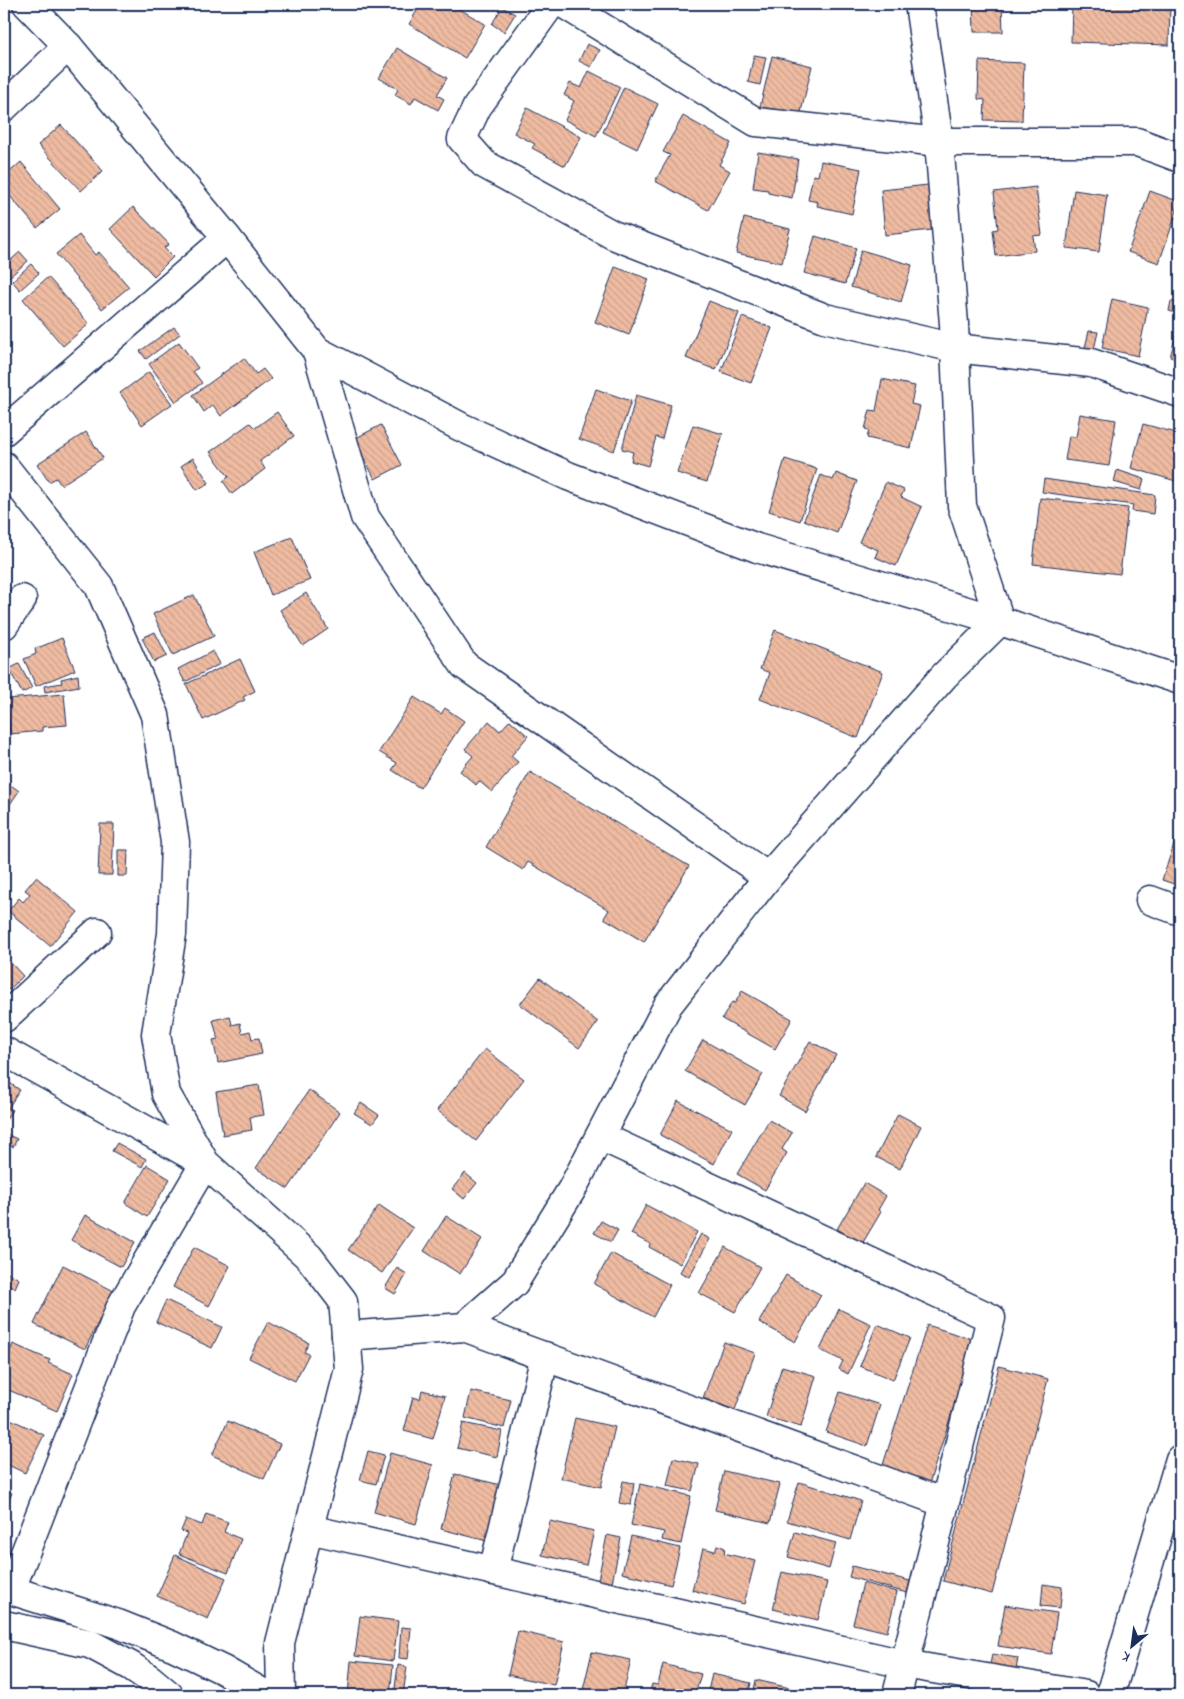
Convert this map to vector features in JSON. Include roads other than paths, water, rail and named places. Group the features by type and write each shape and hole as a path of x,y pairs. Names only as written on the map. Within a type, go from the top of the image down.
{"street":[{"path":"27,4 68,46 227,238 317,351 365,517 464,665 768,877"},
{"path":"551,4 477,108 462,139 484,164 622,239 825,318 955,348 1091,364 1180,393"},
{"path":"564,4 756,122 938,142 1138,142 1180,158"},
{"path":"919,4 938,142 955,348 962,506 1000,621"},
{"path":"4,107 68,46"},
{"path":"4,431 227,238"},
{"path":"317,351 461,427 568,476 757,548 1179,674"},
{"path":"4,466 99,586 155,715 175,842 172,934 156,1034 166,1094 205,1163"},
{"path":"4,624 22,599"},
{"path":"464,1327 514,1283 572,1189 668,1005 768,877 944,676 1000,621"},
{"path":"1150,900 1180,911"},
{"path":"4,1018 97,932"},
{"path":"4,1051 205,1163 309,1257 343,1301 349,1369 280,1643 280,1695"},
{"path":"600,1136 991,1318 904,1664 898,1695"},
{"path":"205,1163 121,1306 7,1589 118,1624 173,1646 223,1670 266,1695"},
{"path":"346,1336 464,1327 945,1503"},
{"path":"493,1571 545,1356"},
{"path":"1110,1695 1180,1459"},
{"path":"309,1529 904,1664 1086,1695"},
{"path":"4,1625 90,1644 131,1666 169,1695"}]}
